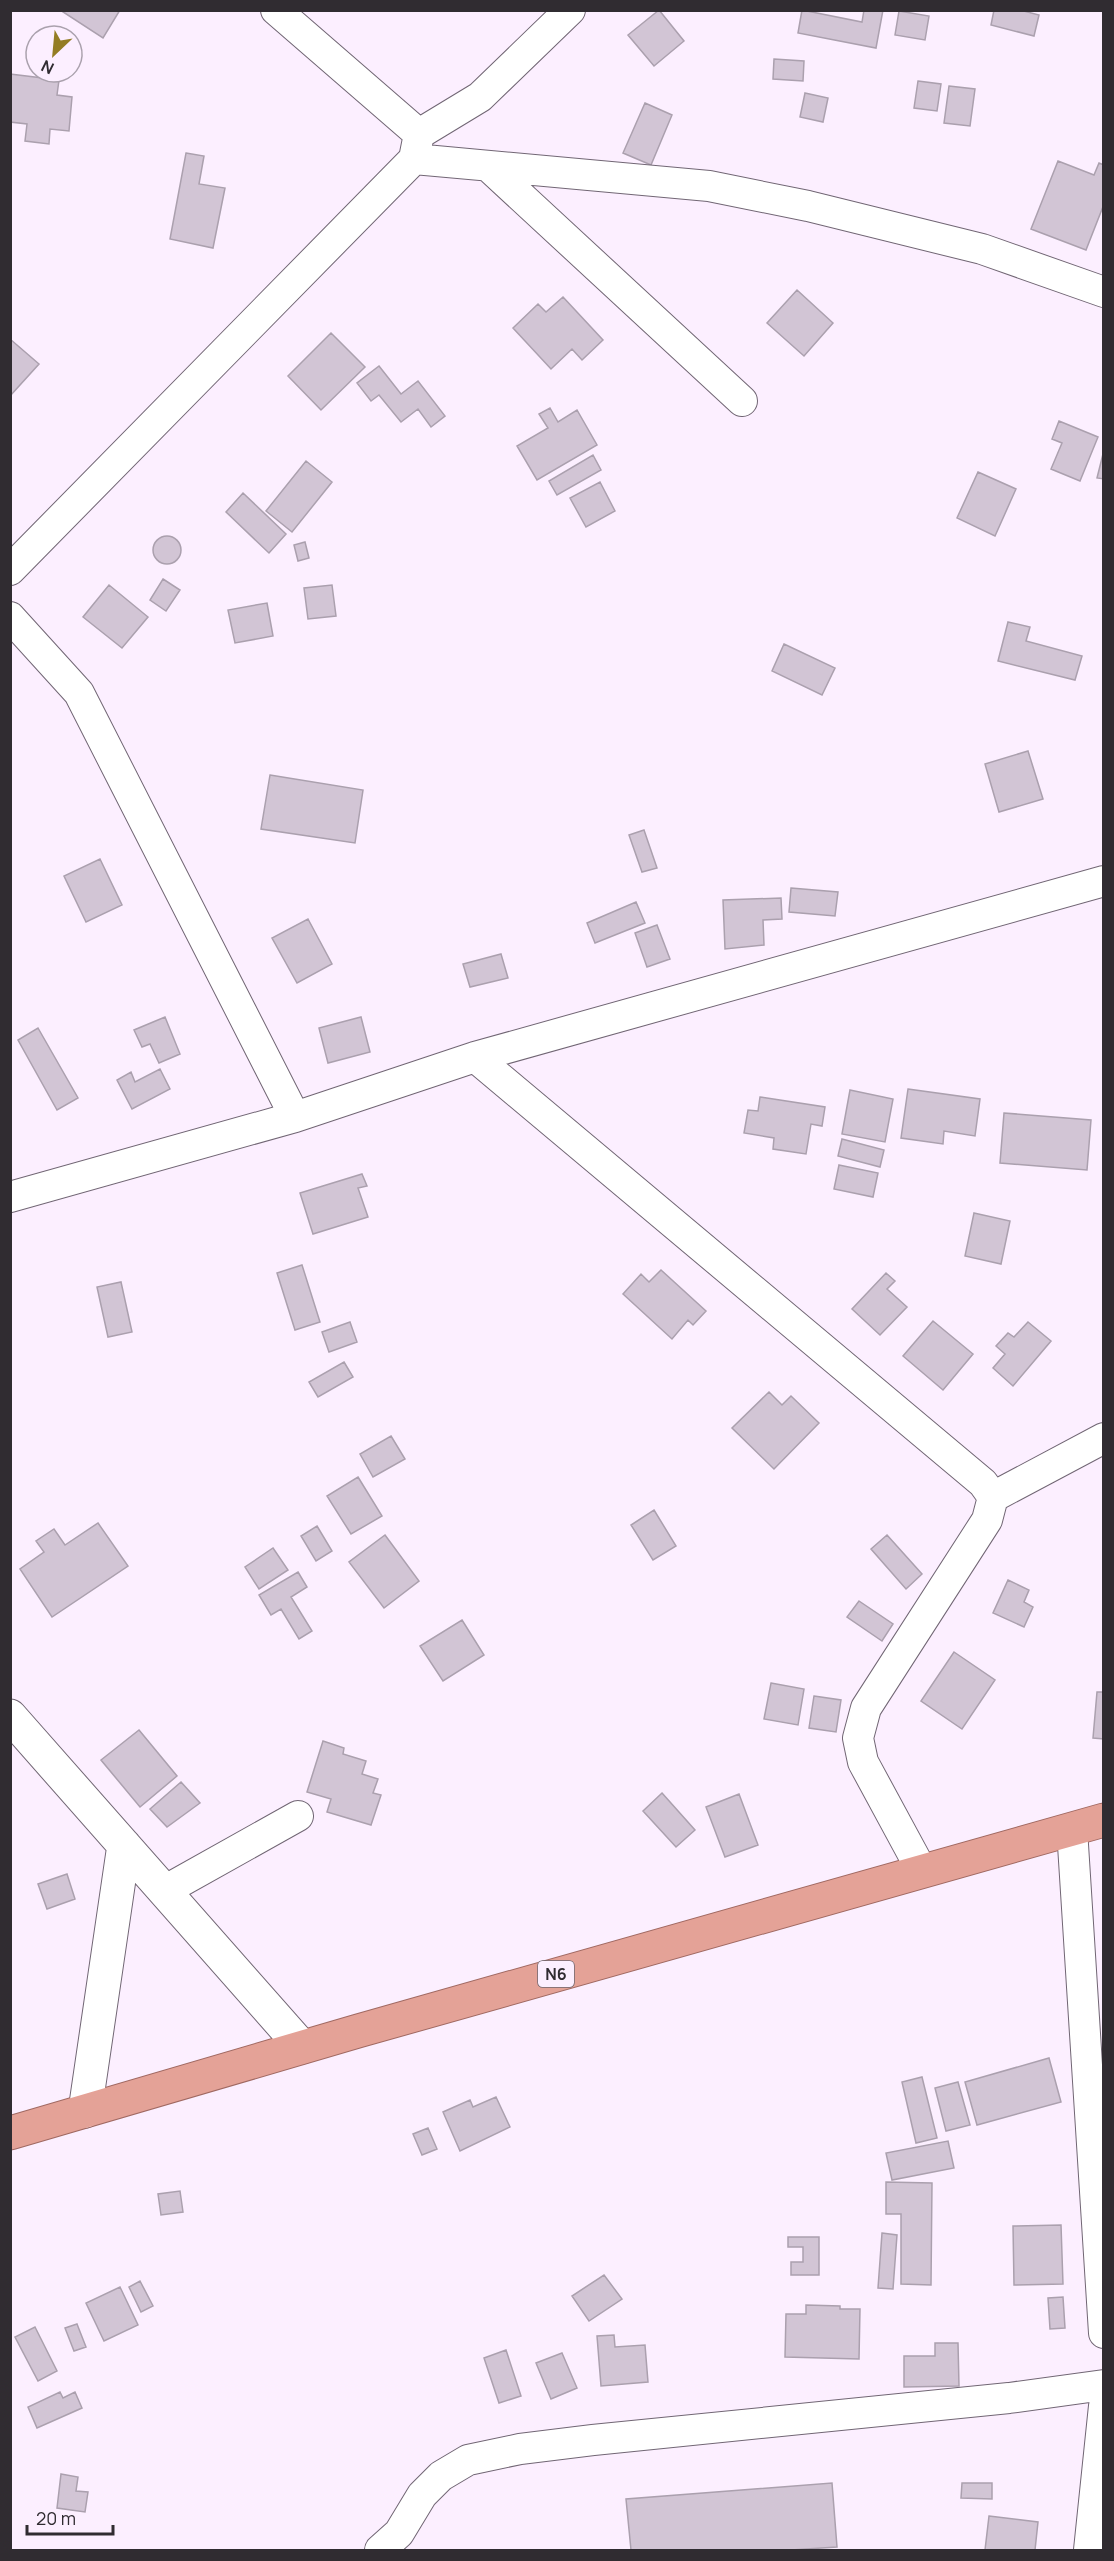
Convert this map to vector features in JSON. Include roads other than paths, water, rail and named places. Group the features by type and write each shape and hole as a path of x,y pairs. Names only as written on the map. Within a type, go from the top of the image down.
{"highway":[{"name":"N6","path":"10,2133 302,2047 1104,1820"}],"street":[{"path":"276,10 416,147 488,166 709,186 808,206 982,249 1104,292"},
{"path":"10,570 416,147 480,97 570,10"},
{"path":"488,166 742,401"},
{"path":"10,617 79,693 295,1118"},
{"path":"10,1197 295,1118 475,1057 1104,881"},
{"path":"475,1057 983,1484 993,1497"},
{"path":"922,1870 863,1762 858,1738 866,1708 987,1520 993,1497 1104,1438"},
{"path":"10,1716 302,2047"},
{"path":"164,1891 298,1816"},
{"path":"1072,1829 1102,2273 1104,2333"},
{"path":"85,2111 124,1845"},
{"path":"395,2545 422,2495 441,2476 468,2460 520,2449 706,2427 1010,2398 1104,2385"},
{"path":"1089,2550 1104,2406"}]}
